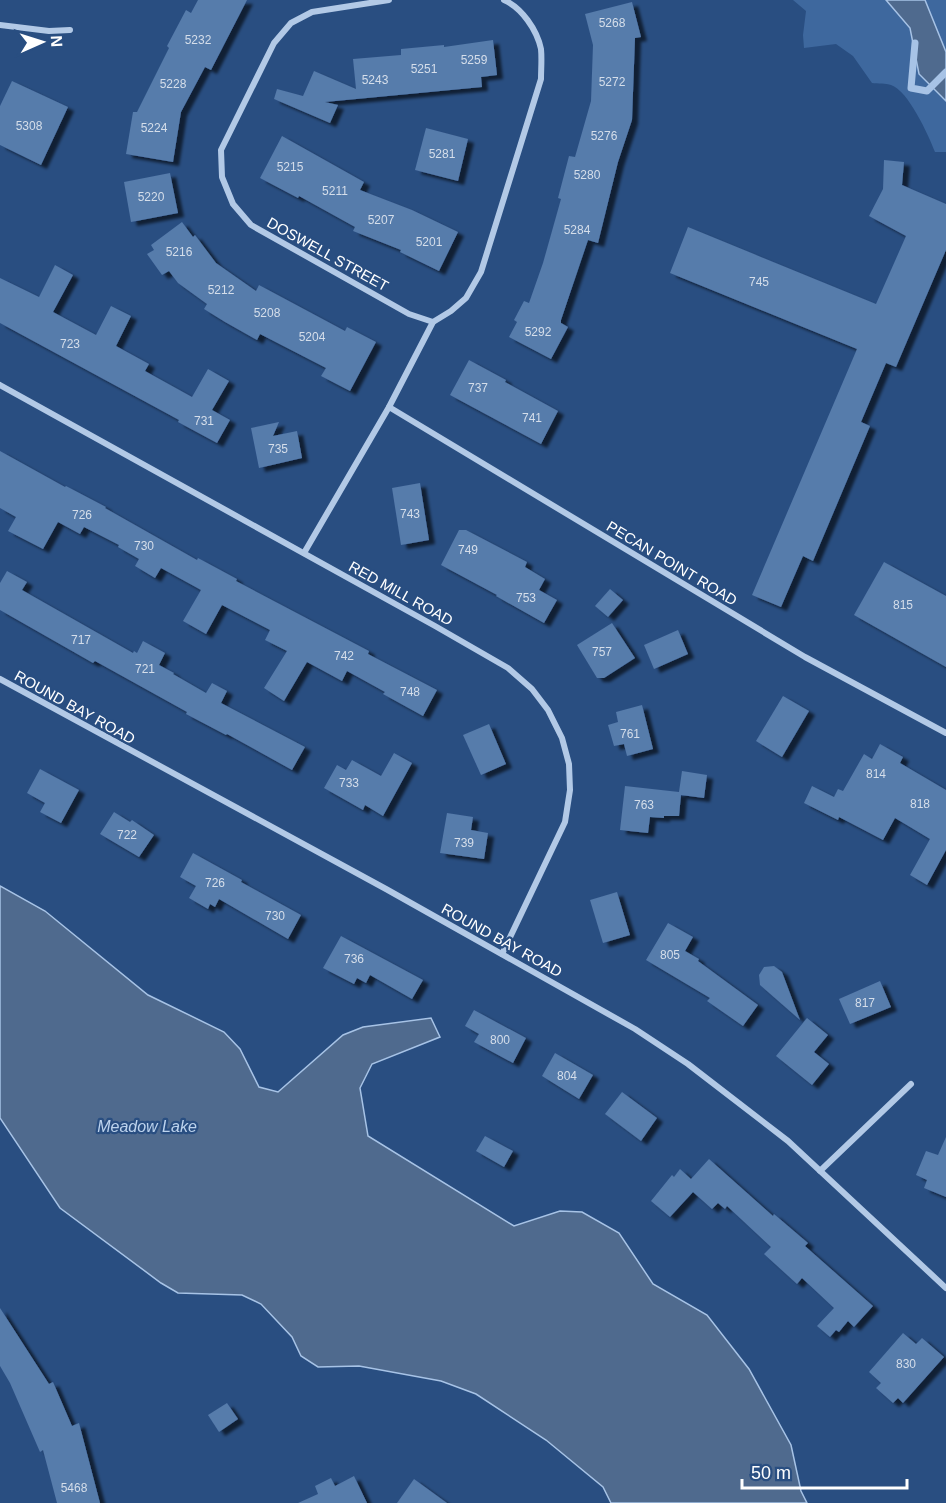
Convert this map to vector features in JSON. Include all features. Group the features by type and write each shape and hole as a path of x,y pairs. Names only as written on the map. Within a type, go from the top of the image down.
{"street":[{"name":"DOSWELL STREET","path":"389,0 312,12 291,23 274,43 221,150 222,177 233,204 251,225 409,314 433,322"},
{"path":"304,553 389,406 433,322 466,298 481,272 541,79 541,48 530,23 509,2 504,0"},
{"path":"0,25 49,31 70,30"},
{"name":"RED MILL ROAD","path":"0,385 507,668 532,689 549,710 562,738 568,764 570,790 565,822 502,954"},
{"name":"PECAN POINT ROAD","path":"389,406 805,657 946,733"},
{"name":"ROUND BAY ROAD","path":"0,680 635,1029 739,1101 820,1171 946,1288"},
{"path":"820,1171 911,1084"}],"shaded area":[{"path":"793,0 886,0 910,28 919,74 946,101 946,152 935,152 917,114 904,95 891,85 872,83 853,56 836,44 804,48 806,11"},
{"path":"925,0 946,0 946,52"}],"water":[{"path":"886,0 925,0 946,52 946,101 919,74 910,28"},
{"name":"Meadow Lake","path":"0,886 45,911 148,995 224,1032 240,1049 259,1087 278,1092 343,1035 363,1027 431,1018 440,1037 372,1064 360,1088 368,1136 514,1226 560,1211 582,1212 619,1233 653,1284 707,1315 749,1369 791,1445 801,1491 807,1503 611,1503 603,1487 546,1440 476,1394 441,1381 359,1366 318,1367 301,1356 292,1337 261,1304 242,1295 178,1293 161,1283 60,1208 0,1118"}],"building":[{"path":"198,0 247,0 211,70 205,67 181,112 173,162 126,154 133,112 137,112 186,10 191,13"},
{"path":"632,2 641,37 635,38 632,120 618,162 598,243 588,240 561,320 561,323 568,327 551,359 509,337 517,322 514,320 524,301 529,303 543,263 561,199 558,198 569,156 575,157 591,101 593,45 585,14"},
{"path":"493,40 497,75 481,77 482,87 325,102 338,105 330,123 274,99 277,89 303,96 314,71 356,89 353,59 401,55 401,49 444,45 444,47"},
{"path":"12,81 68,107 41,165 0,145 0,106"},
{"path":"426,128 468,139 458,181 415,170"},
{"path":"282,136 364,182 360,190 412,210 458,232 439,271 400,252 401,250 353,231 355,227 299,196 298,198 260,178"},
{"path":"884,160 904,162 902,185 946,204 946,250 896,367 886,363 861,422 870,426 813,561 803,556 781,607 752,595 857,349 670,273 688,227 876,304 906,236 869,216 883,189"},
{"path":"170,173 178,213 131,222 124,182"},
{"path":"182,222 216,263 256,291 259,285 345,331 347,327 376,342 350,391 321,376 326,368 260,334 257,340 204,309 207,304 178,283 169,271 162,275 147,254 154,250 151,245"},
{"path":"55,265 73,275 53,312 96,335 111,306 131,316 116,346 149,364 145,371 192,397 208,369 229,381 212,410 230,420 217,443 0,323 0,278 39,297"},
{"path":"469,360 558,411 541,444 450,395"},
{"path":"279,422 273,436 297,431 302,458 259,468 251,428"},
{"path":"0,451 437,690 423,716 347,671 342,681 307,662 284,701 264,688 287,651 265,640 270,630 222,605 206,634 183,621 201,590 161,568 155,578 135,566 139,559 118,547 119,545 84,527 80,534 58,522 43,549 8,531 16,517 0,508"},
{"path":"420,483 429,540 401,545 392,488"},
{"path":"459,530 466,530 527,562 525,567 545,579 539,590 557,600 544,623 441,565"},
{"path":"884,562 946,596 946,667 854,615"},
{"path":"7,571 27,582 22,590 133,653 134,651 137,653 143,641 165,653 159,665 206,693 212,683 227,691 221,703 305,747 292,770 186,714 187,712 95,661 93,663 0,610 0,583"},
{"path":"610,589 623,600 608,617 595,606"},
{"path":"612,623 635,658 604,678 597,678 577,645"},
{"path":"678,630 688,654 654,669 644,645"},
{"path":"783,696 809,711 782,757 756,741"},
{"path":"642,705 653,749 627,756 624,744 614,746 608,725 618,722 616,712"},
{"path":"489,724 506,764 481,775 463,735"},
{"path":"880,744 903,757 900,763 946,790 946,850 927,885 910,875 930,839 895,818 883,840 839,817 838,820 804,803 812,786 834,797 838,789 843,791 864,754 872,759"},
{"path":"394,753 412,763 383,816 365,805 363,810 324,788 337,765 346,770 352,760 381,776"},
{"path":"40,769 79,790 61,823 40,812 45,803 27,793"},
{"path":"682,771 707,775 704,798 681,795 679,816 650,817 648,833 620,830 625,786 679,792"},
{"path":"114,812 130,822 132,820 154,835 139,857 100,834"},
{"path":"447,813 473,817 471,830 488,833 484,859 440,853"},
{"path":"193,853 301,915 288,939 219,899 215,907 210,904 208,909 189,898 196,886 180,877"},
{"path":"617,892 630,935 603,943 590,900"},
{"path":"668,923 693,937 685,951 699,959 698,961 758,1005 743,1026 707,1001 710,998 646,960"},
{"path":"341,936 423,980 412,999 370,975 366,983 357,978 354,984 323,968"},
{"path":"774,966 782,972 800,1020 760,985 759,975 764,967"},
{"path":"880,981 891,1007 850,1024 839,999"},
{"path":"474,1010 526,1038 513,1063 474,1042 479,1034 465,1026"},
{"path":"807,1018 828,1035 814,1052 829,1064 812,1085 776,1056"},
{"path":"555,1053 593,1075 579,1099 542,1076"},
{"path":"622,1092 657,1118 641,1141 605,1114"},
{"path":"485,1136 513,1151 504,1167 476,1151"},
{"path":"946,1137 946,1197 924,1188 927,1180 916,1175 926,1151 938,1155"},
{"path":"709,1159 773,1216 774,1214 808,1243 805,1246 873,1306 854,1327 848,1321 839,1332 836,1330 830,1337 817,1326 834,1308 802,1278 797,1284 764,1254 771,1247 727,1206 725,1209 718,1203 712,1209 693,1192 670,1217 651,1201 672,1175 674,1177 680,1169 691,1179"},
{"path":"0,1308 49,1384 53,1382 72,1426 79,1423 100,1503 57,1503 43,1450 40,1452 10,1383 0,1366"},
{"path":"903,1333 916,1344 922,1338 944,1357 903,1403 898,1398 893,1403 876,1388 881,1383 869,1372"},
{"path":"227,1403 238,1419 219,1432 208,1415"},
{"path":"354,1476 367,1503 298,1503 318,1494 315,1486 331,1478 335,1486"},
{"path":"414,1479 447,1503 397,1503"}],"waterway":[{"path":"915,43 911,88 927,91 946,72"}]}
